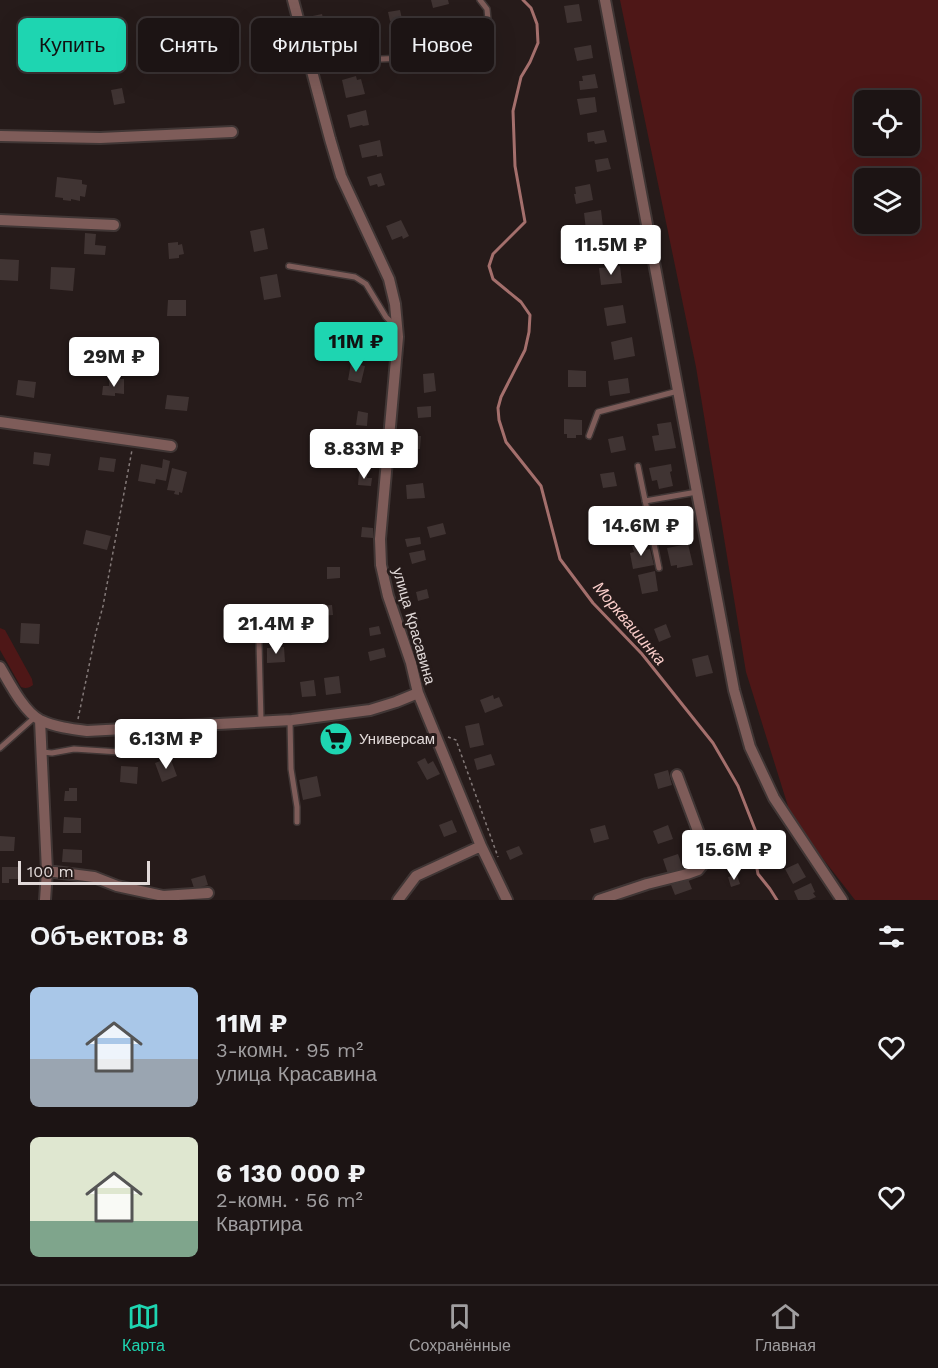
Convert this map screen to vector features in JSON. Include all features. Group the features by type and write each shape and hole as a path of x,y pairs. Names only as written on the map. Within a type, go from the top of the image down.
{"street":[{"name":"улица Красавина","path":"293,0 298,18"},
{"path":"605,0 734,690 750,747 774,798 842,900"},
{"name":"улица Красавина","path":"312,72 341,176 389,279 395,304 398,337 380,539 381,565 388,596 423,706 507,900"},
{"path":"0,136 100,138 232,132"},
{"path":"0,220 114,225"},
{"path":"0,422 171,446"},
{"path":"0,667 25,706 37,718 60,728 87,731 290,720 370,710 418,693"},
{"path":"37,718 47,871 45,900"},
{"path":"599,900 687,874 698,870 703,864 705,853 701,839 677,775"},
{"path":"398,900 416,876 482,846"},
{"path":"47,871 94,877 117,886 164,898 208,893"}],"lane":[{"path":"379,59 479,55 490,41 487,9 480,0"},
{"path":"289,266 356,278 366,285 386,317 397,329"},
{"path":"589,436 598,412 678,391"},
{"path":"638,466 659,568"},
{"path":"645,501 697,492"},
{"path":"259,644 261,721"},
{"path":"0,748 37,718"},
{"path":"290,720 291,769 297,822"},
{"path":"40,752 52,753 74,749 150,754"}],"path":[{"path":"75,729 103,606 134,441"},
{"path":"434,731 456,740 498,858"}],"shaded area":[{"path":"620,0 938,0 938,900 855,900 792,819 746,672 696,367"},
{"path":"0,628 5,630 32,679 33,685 30,687 21,687 0,650"}],"building":[{"path":"431,0 448,0 449,4 433,8"},
{"path":"579,4 582,21 567,23 564,6"},
{"path":"400,10 402,18 391,18 390,21 388,12"},
{"path":"322,14 323,18 308,18"},
{"path":"591,45 593,58 577,61 574,48"},
{"path":"595,74 598,88 580,90 579,81 583,81 582,76"},
{"path":"356,76 357,80 361,79 365,94 346,98 342,80"},
{"path":"122,88 125,103 114,105 111,90"},
{"path":"595,97 597,112 580,115 577,99"},
{"path":"366,110 369,125 350,128 347,115"},
{"path":"604,130 607,142 595,144 594,141 588,142 587,133"},
{"path":"380,140 383,156 362,158 359,145"},
{"path":"608,158 611,169 597,172 595,160"},
{"path":"381,173 385,185 370,186 367,177"},
{"path":"57,177 82,180 82,184 87,185 85,197 80,196 80,201 71,199 71,201 55,197"},
{"path":"590,184 593,200 576,204 575,187"},
{"path":"601,210 603,227 586,230 584,213"},
{"path":"401,220 409,236 392,240 386,226"},
{"path":"264,228 268,249 254,252 250,231"},
{"path":"85,233 96,234 95,245 106,246 105,255 84,254"},
{"path":"602,238 605,254 589,256 586,240"},
{"path":"178,242 178,245 182,244 184,254 179,255 179,258 169,259 168,243"},
{"path":"0,259 19,260 18,281 0,280"},
{"path":"620,266 622,283 601,285 599,268"},
{"path":"51,267 75,268 73,291 50,289"},
{"path":"277,274 281,297 264,300 260,277"},
{"path":"168,300 186,300 186,316 167,316"},
{"path":"623,305 626,323 607,326 604,308"},
{"path":"632,337 635,356 614,360 611,342"},
{"path":"351,363 365,366 361,383 348,380"},
{"path":"568,370 586,371 586,387 568,387"},
{"path":"434,373 436,391 424,393 423,374"},
{"path":"628,378 630,393 610,396 608,381"},
{"path":"109,379 124,379 124,394 102,395 103,386 109,386"},
{"path":"18,380 36,382 34,398 16,395"},
{"path":"167,395 189,397 187,411 165,409"},
{"path":"431,406 431,417 418,418 417,407"},
{"path":"358,411 368,413 367,426 356,425"},
{"path":"564,419 582,420 582,435 567,438 567,434 564,434"},
{"path":"671,422 676,448 655,451 652,436 659,435 657,424"},
{"path":"415,436 421,436 420,449 407,449 408,441 415,441"},
{"path":"623,436 626,450 611,453 608,439"},
{"path":"361,438 371,440 370,450 374,450 372,460 359,458"},
{"path":"34,452 51,454 49,466 33,464"},
{"path":"100,457 116,459 114,472 98,470"},
{"path":"163,459 170,461 166,481 156,479 155,484 138,481 141,464 162,468"},
{"path":"671,464 673,486 659,489 657,480 652,481 649,468"},
{"path":"172,468 187,472 182,493 179,492 179,495 174,494 175,491 167,490"},
{"path":"614,472 617,486 603,488 600,474"},
{"path":"359,473 367,474 367,478 372,478 371,486 358,485"},
{"path":"423,483 425,498 407,499 406,485"},
{"path":"641,507 646,530 624,535 619,512"},
{"path":"443,523 446,534 430,538 427,527"},
{"path":"362,527 373,528 373,538 361,537"},
{"path":"86,530 111,536 107,550 83,544"},
{"path":"420,537 421,544 407,547 405,539"},
{"path":"645,543 646,550 650,549 654,565 633,569 630,553 634,552 632,546"},
{"path":"688,544 693,565 677,568 677,565 671,566 667,548"},
{"path":"424,550 426,560 412,564 409,553"},
{"path":"327,567 340,567 340,578 327,579"},
{"path":"655,571 658,591 642,594 638,575"},
{"path":"427,589 429,598 418,601 416,592"},
{"path":"332,605 333,615 319,616 318,606"},
{"path":"291,610 291,619 273,620 273,611"},
{"path":"21,623 40,624 39,644 20,643"},
{"path":"666,624 671,637 659,642 654,629"},
{"path":"379,626 381,634 370,636 369,628"},
{"path":"284,647 285,662 267,663 267,648"},
{"path":"384,648 386,657 370,661 368,652"},
{"path":"708,655 713,673 696,677 692,659"},
{"path":"339,676 341,693 326,695 324,678"},
{"path":"314,680 316,696 302,697 300,682"},
{"path":"493,695 494,699 499,697 503,706 485,713 480,700"},
{"path":"479,723 484,745 470,748 465,726"},
{"path":"343,735 346,750 331,753 328,737"},
{"path":"491,754 495,765 477,770 474,759"},
{"path":"170,757 177,776 162,782 155,763"},
{"path":"425,758 428,764 433,761 440,774 427,780 417,762"},
{"path":"121,766 138,767 137,784 120,782"},
{"path":"668,770 672,785 658,789 654,774"},
{"path":"317,776 321,796 303,800 299,780"},
{"path":"69,788 77,788 77,801 64,801 65,791 69,791"},
{"path":"64,817 81,818 81,833 63,833"},
{"path":"452,820 457,832 444,837 439,825"},
{"path":"605,825 609,839 594,843 590,829"},
{"path":"668,825 673,839 658,844 653,831"},
{"path":"0,836 15,837 14,851 0,851"},
{"path":"519,846 523,854 510,860 506,851"},
{"path":"63,849 82,850 82,863 62,862"},
{"path":"678,854 683,868 668,874 663,859"},
{"path":"798,863 806,877 793,884 785,869"},
{"path":"2,867 21,867 21,879 9,879 9,883 2,883"},
{"path":"205,875 208,885 195,891 191,879"},
{"path":"737,875 740,884 731,887 728,877"},
{"path":"688,879 692,889 675,895 671,885"},
{"path":"811,883 816,897 809,900 798,900 794,891"}],"waterway":[{"name":"Морквашинка","path":"523,0 531,8 537,24 538,43 521,77 513,111 515,166 525,222 493,254 489,266 493,279 521,302 530,315 525,350 501,397 498,408 499,420 506,442 541,486 560,559 593,603 642,654 713,743 738,786 756,832 754,853 758,874 777,900"}],"place":[{"name":"Универсам","path":"336,739"}]}
